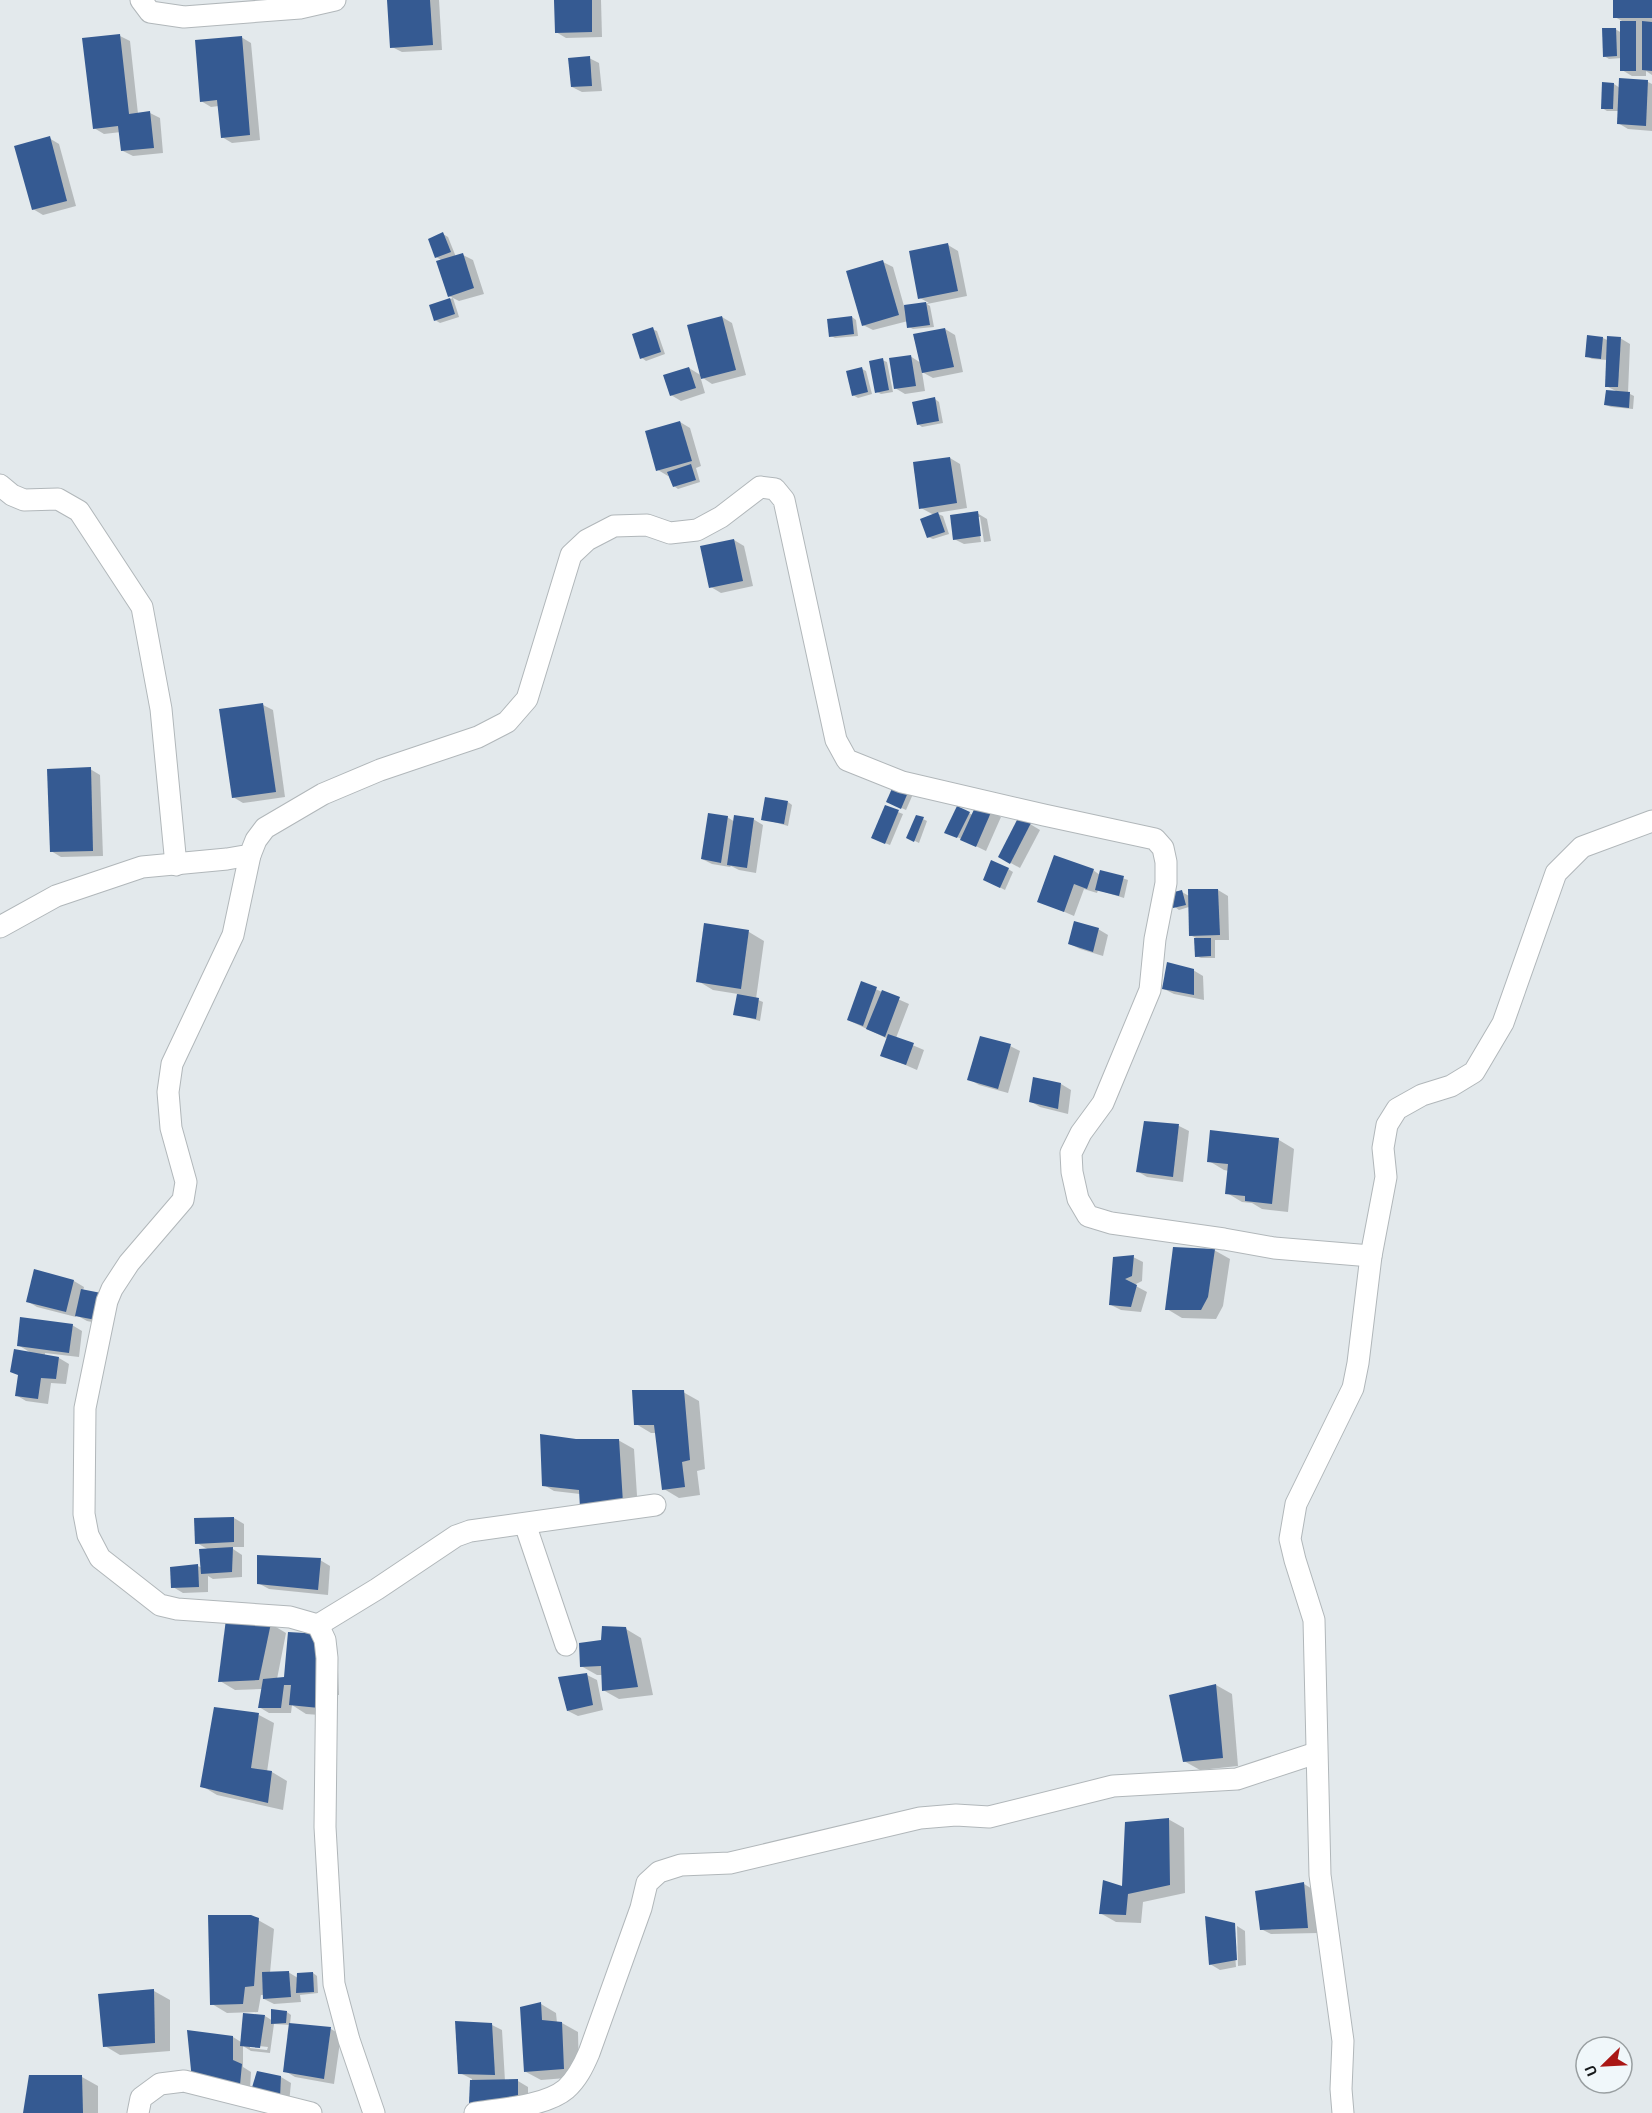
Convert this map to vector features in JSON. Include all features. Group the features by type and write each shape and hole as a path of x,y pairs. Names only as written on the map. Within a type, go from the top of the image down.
{"street":[{"path":"141,0 150,12 184,17 300,9 335,0"},
{"path":"0,485 12,495 24,500 58,499 79,511 142,607 161,710 176,865"},
{"path":"655,1505 470,1531 456,1536 387,1583 318,1625 290,1617 177,1609 160,1605 100,1558 88,1535 84,1514 85,1408 107,1301 112,1288 129,1263 183,1200 186,1182 171,1128 168,1092 172,1064 233,935 250,855 256,840 265,828 323,794 380,770 478,737 507,722 527,699 571,555 587,540 615,526 647,525 670,533 697,530 721,517 760,487 775,489 784,500 836,740 847,760 902,782 1155,839 1163,848 1166,883 1155,939 1150,990 1107,1094 1081,1133 1071,1153 1072,1172 1078,1199 1088,1216 1111,1223 1274,1248 1371,1256"},
{"path":"1343,2113 1341,2089 1343,2041 1320,1875 1314,1620 1294,1560 1290,1539 1296,1504 1322,1447 1353,1388 1371,1256 1386,1177 1383,1148 1387,1125 1396,1110 1422,1095 1451,1086 1474,1072 1503,1023 1556,873 1582,847 1652,821"},
{"path":"0,927 56,896 141,867 176,865 250,855"},
{"path":"525,1524 566,1646"},
{"path":"318,1625 325,1640 327,1658 325,1827 334,1984 349,2040 374,2113"},
{"path":"475,2113 531,2105 565,2090 581,2072 641,1908 647,1883 659,1872 681,1865 730,1863 920,1818 956,1815 989,1817 1113,1786 1237,1779 1316,1753"},
{"path":"138,2113 141,2098 160,2084 184,2081 311,2113"}],"building":[{"path":"387,0 430,0 433,45 390,48"},
{"path":"554,0 592,0 592,32 555,33"},
{"path":"1613,0 1652,0 1652,18 1613,18"},
{"path":"1620,21 1636,21 1636,71 1620,71"},
{"path":"1642,21 1652,22 1652,71 1642,70"},
{"path":"1602,28 1616,28 1617,56 1603,57"},
{"path":"120,34 129,114 150,111 154,148 121,151 118,126 93,129 82,38"},
{"path":"242,36 250,135 221,138 217,100 200,102 195,40"},
{"path":"590,56 592,86 571,87 568,58"},
{"path":"1619,78 1648,80 1646,126 1617,124"},
{"path":"1602,82 1614,83 1613,109 1601,109"},
{"path":"50,136 67,201 32,210 14,146"},
{"path":"443,232 451,252 435,258 428,239"},
{"path":"948,243 958,291 918,299 909,251"},
{"path":"463,253 474,288 448,297 436,261"},
{"path":"883,260 899,315 862,326 846,271"},
{"path":"450,298 455,314 434,321 429,305"},
{"path":"926,302 930,325 907,328 904,305"},
{"path":"722,316 736,370 701,379 687,325"},
{"path":"852,316 854,334 829,337 827,319"},
{"path":"653,327 661,352 640,359 632,334"},
{"path":"945,328 954,367 922,373 913,334"},
{"path":"1587,335 1603,337 1601,359 1585,357"},
{"path":"1607,336 1621,337 1618,387 1605,387"},
{"path":"911,355 916,386 894,389 889,358"},
{"path":"883,358 889,390 875,393 869,361"},
{"path":"689,367 696,388 670,396 663,375"},
{"path":"862,367 868,392 852,396 846,371"},
{"path":"1606,390 1630,392 1629,408 1604,405"},
{"path":"935,397 939,421 917,425 912,402"},
{"path":"680,421 692,461 656,471 645,431"},
{"path":"950,457 957,503 919,509 913,462"},
{"path":"691,464 696,480 673,487 667,472"},
{"path":"978,511 981,536 953,540 950,515"},
{"path":"938,512 945,532 927,538 920,519"},
{"path":"734,539 743,581 709,588 700,546"},
{"path":"263,703 276,792 232,798 219,709"},
{"path":"91,767 93,851 50,852 47,769"},
{"path":"894,784 909,790 901,809 886,802"},
{"path":"765,797 788,801 784,824 761,820"},
{"path":"977,803 992,810 976,847 960,840"},
{"path":"885,805 899,810 885,844 871,838"},
{"path":"957,806 970,812 957,838 944,833"},
{"path":"708,813 728,816 721,863 701,859"},
{"path":"734,815 754,818 747,868 727,865"},
{"path":"916,815 924,817 914,842 906,838"},
{"path":"1019,816 1031,823 1010,864 998,857"},
{"path":"1054,855 1094,869 1087,889 1074,884 1064,912 1037,902"},
{"path":"991,860 1009,868 1000,888 983,880"},
{"path":"1100,870 1124,876 1119,896 1095,890"},
{"path":"1188,889 1218,889 1220,935 1189,936"},
{"path":"1182,890 1186,905 1173,908 1170,893"},
{"path":"1074,921 1099,928 1093,952 1068,944"},
{"path":"704,923 749,930 741,989 696,982"},
{"path":"1194,938 1211,938 1211,956 1195,957"},
{"path":"1167,962 1194,969 1194,995 1162,989"},
{"path":"861,981 877,987 863,1026 847,1020"},
{"path":"882,990 900,997 885,1037 866,1029"},
{"path":"737,994 759,998 756,1019 733,1015"},
{"path":"888,1034 914,1043 906,1065 880,1056"},
{"path":"980,1036 1011,1044 998,1089 967,1080"},
{"path":"1033,1077 1061,1083 1058,1109 1029,1102"},
{"path":"1144,1121 1179,1124 1173,1177 1136,1172"},
{"path":"1210,1130 1279,1138 1272,1204 1245,1201 1245,1196 1225,1194 1228,1164 1207,1162"},
{"path":"1173,1247 1215,1249 1208,1297 1201,1310 1165,1310"},
{"path":"1134,1255 1132,1276 1125,1279 1137,1285 1131,1307 1109,1305 1113,1257"},
{"path":"34,1269 74,1280 66,1312 26,1302"},
{"path":"81,1289 101,1293 96,1320 75,1316"},
{"path":"20,1317 73,1324 69,1353 17,1346"},
{"path":"14,1349 59,1357 56,1379 41,1378 38,1399 15,1396 18,1375 10,1372"},
{"path":"632,1390 684,1390 690,1460 682,1462 685,1487 662,1490 654,1425 634,1425"},
{"path":"540,1434 576,1439 619,1439 623,1503 580,1508 579,1490 542,1486"},
{"path":"234,1517 234,1542 195,1544 194,1518"},
{"path":"233,1547 232,1572 201,1574 199,1549"},
{"path":"257,1555 321,1558 318,1590 257,1584"},
{"path":"198,1564 199,1587 171,1588 170,1567"},
{"path":"226,1619 271,1623 259,1680 218,1682"},
{"path":"602,1626 626,1627 638,1687 602,1691 601,1666 580,1667 579,1643 601,1640"},
{"path":"288,1632 322,1634 319,1708 289,1705 291,1685 284,1685 281,1708 258,1708 263,1679 284,1677"},
{"path":"587,1673 593,1705 567,1711 558,1677"},
{"path":"1216,1684 1223,1758 1183,1762 1169,1695"},
{"path":"214,1707 259,1713 251,1768 272,1771 268,1803 200,1787"},
{"path":"1169,1818 1170,1885 1128,1894 1126,1915 1099,1914 1103,1880 1122,1886 1125,1822"},
{"path":"1304,1882 1308,1928 1260,1930 1255,1891"},
{"path":"208,1915 251,1915 259,1918 254,1986 245,1987 243,2004 210,2005"},
{"path":"1205,1916 1235,1923 1237,1960 1209,1965"},
{"path":"289,1971 291,1997 263,1999 262,1972"},
{"path":"313,1972 314,1992 296,1993 297,1973"},
{"path":"154,1989 155,2043 103,2047 98,1994"},
{"path":"541,2002 542,2020 562,2022 564,2069 524,2072 520,2007"},
{"path":"271,2009 287,2011 286,2023 271,2024"},
{"path":"243,2013 265,2015 260,2048 240,2046"},
{"path":"455,2021 492,2023 495,2075 458,2074"},
{"path":"289,2023 331,2027 324,2079 283,2072"},
{"path":"187,2030 233,2036 233,2060 242,2064 240,2085 192,2080"},
{"path":"257,2071 281,2076 280,2098 250,2094"},
{"path":"29,2075 82,2075 83,2113 23,2113"},
{"path":"518,2079 518,2097 469,2103 470,2080"}]}
